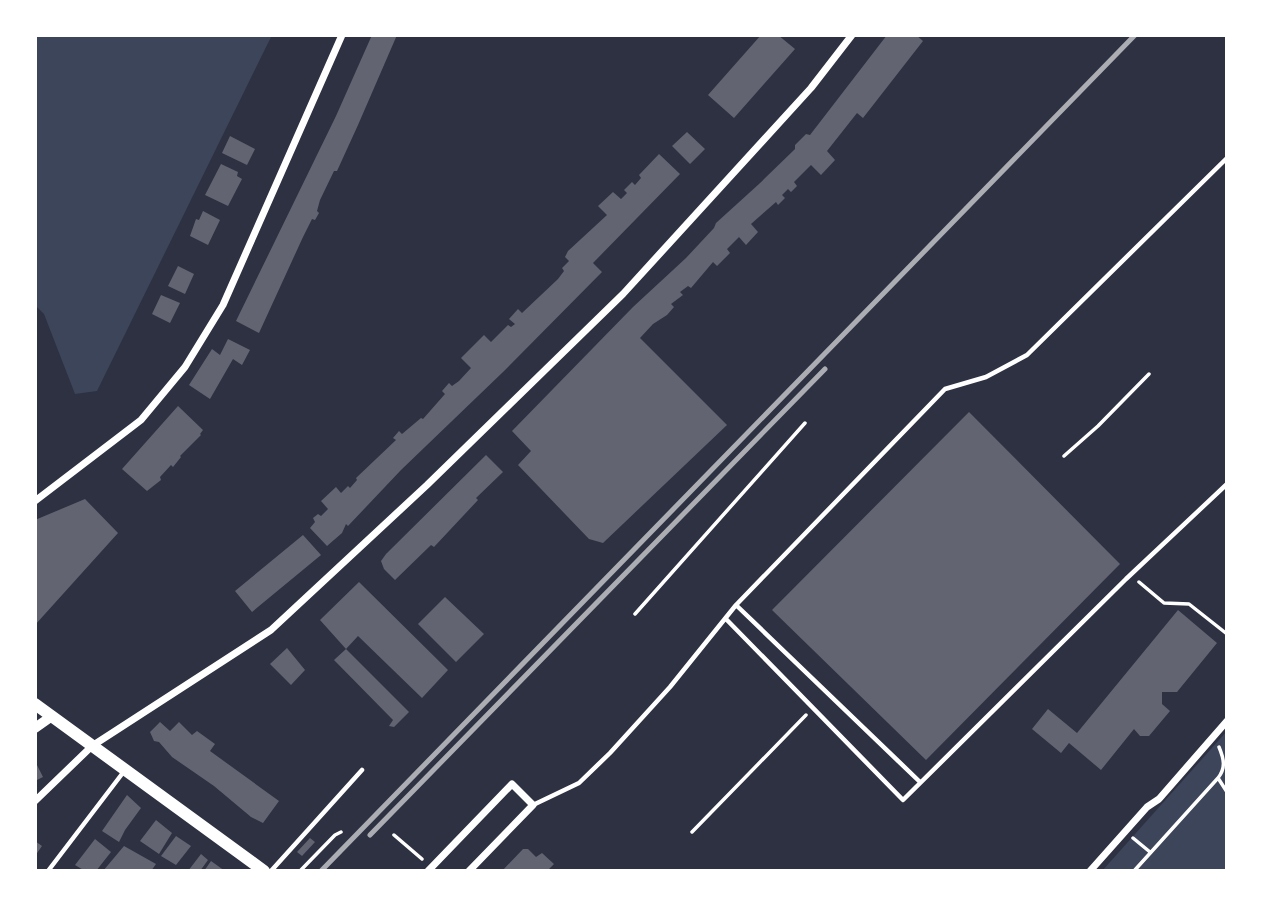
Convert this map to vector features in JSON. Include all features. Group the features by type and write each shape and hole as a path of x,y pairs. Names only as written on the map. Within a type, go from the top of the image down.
{"main road":[{"path":"35,704 264,871"}],"street":[{"path":"35,501 141,420 185,367 223,305 342,35"},
{"path":"35,801 92,746 271,630 427,485 623,294 811,88 852,35"},
{"path":"35,728 52,716"},
{"path":"1090,871 1147,807 1159,799 1227,721"},
{"path":"429,869 512,785 533,805 469,871"}],"lane":[{"path":"533,805 579,783 670,688 736,605 945,389 986,377 1027,355 1227,158"},
{"path":"726,618 902,800 1227,484"},
{"path":"736,605 920,782"},
{"path":"48,871 125,769"},
{"path":"271,871 362,770"}],"path":[{"path":"1064,456 1149,374"},
{"path":"635,614 805,423"},
{"path":"1131,575 1164,603 1189,604 1227,634"},
{"path":"692,832 813,708"},
{"path":"1134,871 1223,771 1224,762 1219,747 1211,738"},
{"path":"1218,778 1227,792"},
{"path":"300,871 341,832"},
{"path":"1125,832 1150,852"},
{"path":"394,835 429,869"}],"shaded area":[{"path":"35,35 272,35 97,391 75,394 44,314 35,305"},
{"path":"1227,731 1227,871 1102,871"}],"building":[{"path":"372,35 397,35 337,171 334,171 320,200 317,211 319,213 315,220 312,219 303,237 259,333 236,321 336,116"},
{"path":"761,35 778,35 795,49 734,118 708,95"},
{"path":"887,35 916,35 923,41 863,118 857,113 827,151 835,160 821,175 811,165 794,182 797,186 782,195 785,198 778,205 776,202 751,224 758,232 746,245 739,237 727,249 730,253 717,266 713,262 691,288 688,286 680,292 683,295 671,304 674,307 640,338 727,425 603,543 589,539 518,465 531,451 512,431 633,307 686,258 716,223 795,149 795,145 806,134 810,135"},
{"path":"687,132 705,149 690,164 672,146"},
{"path":"230,136 255,149 247,165 222,153"},
{"path":"659,154 680,174 593,263 602,272 401,470 348,526 346,524 342,533 327,546 310,528 315,522 313,518 318,514 321,516 328,509 321,501 336,487 341,493 348,486 350,488 356,478 396,440 393,438 399,431 402,434 423,419 445,394 442,391 449,383 452,386 471,368 461,358 484,335 491,342 508,325 511,327 515,324 509,319 518,309 522,313 558,279 564,271 562,268 569,261 565,257 568,251 607,215 598,206 613,192 621,199 627,193 624,190 632,182 635,185 641,178 639,175"},
{"path":"221,164 238,172 237,176 242,179 228,206 205,195"},
{"path":"203,211 220,220 208,245 190,236 196,219 199,220"},
{"path":"178,266 194,274 185,294 168,286"},
{"path":"161,295 180,303 170,323 152,314"},
{"path":"228,339 250,350 242,365 233,359 210,399 189,385 212,349 220,355"},
{"path":"178,406 203,430 173,467 171,465 160,477 161,480 147,491 122,469"},
{"path":"969,412 1120,564 926,760 772,610"},
{"path":"486,455 503,472 476,498 478,500 434,547 431,545 395,580 384,569 381,561 386,554"},
{"path":"85,499 118,533 35,625 35,520"},
{"path":"303,535 321,555 252,612 235,591"},
{"path":"359,582 448,670 422,698 358,636 346,649 320,620"},
{"path":"445,597 484,634 456,662 418,624"},
{"path":"1178,610 1217,643 1177,692 1162,692 1162,704 1170,711 1149,736 1140,736 1134,729 1101,770 1069,743 1061,753 1032,729 1048,709 1077,733"},
{"path":"287,648 305,670 291,685 270,664"},
{"path":"346,649 409,712 394,727 389,726 393,720 334,660"},
{"path":"160,722 170,731 179,722 192,735 197,731 215,744 210,751 279,801 263,823 251,817 214,786 172,757 159,742 154,741 150,732"},
{"path":"35,761 43,777 35,781"},
{"path":"127,795 141,808 119,842 102,831"},
{"path":"156,820 172,833 159,854 140,841"},
{"path":"176,836 191,846 176,865 161,856"},
{"path":"310,838 315,842 302,856 297,852"},
{"path":"95,839 111,852 96,871 85,871 75,865"},
{"path":"35,841 42,846 35,856"},
{"path":"124,846 156,864 151,871 103,871"},
{"path":"523,849 528,849 536,857 542,853 554,864 547,871 502,871"},
{"path":"201,854 208,860 200,871 188,871"},
{"path":"211,861 225,871 204,871"}],"railway":[{"path":"321,871 1135,35"},
{"path":"370,835 825,369"}]}
